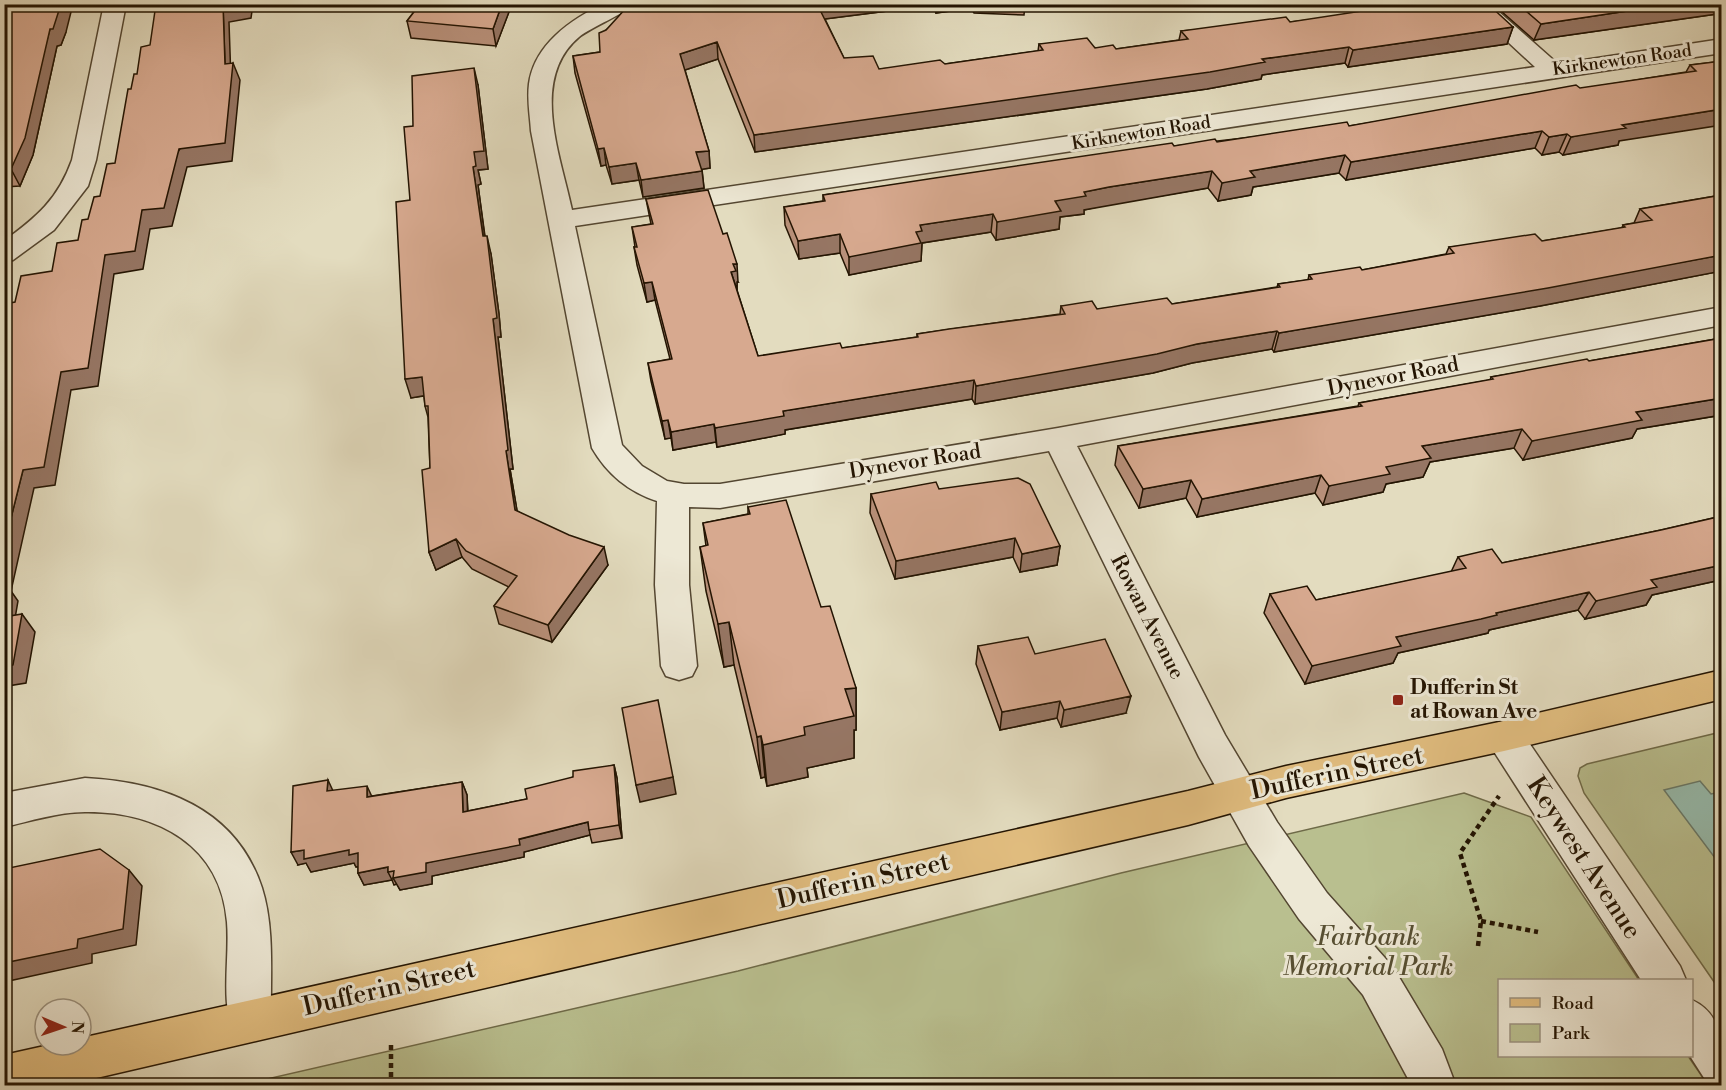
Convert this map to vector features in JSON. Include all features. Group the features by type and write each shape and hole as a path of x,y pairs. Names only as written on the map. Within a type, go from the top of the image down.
{"main road":[{"name":"Dufferin Street","path":"4,1077 1177,811 1239,794 1504,736 1722,684"}],"street":[{"path":"4,254 45,224 75,186 84,160 115,4"},
{"name":"Dynevor Road","path":"623,4 581,25 566,36 552,51 541,80 543,131 607,448 639,483 673,495 720,496 1058,440 1722,316"},
{"path":"1477,4 1552,70"},
{"name":"Kirknewton Road","path":"560,220 1722,46"},
{"name":"Rowan Avenue","path":"1058,440 1212,746 1239,794 1313,906 1378,981 1426,1064 1434,1086"},
{"path":"673,495 672,585 679,666"},
{"name":"Keywest Avenue","path":"1504,736 1664,979"},
{"path":"4,810 60,797 110,796 159,807 201,828 218,843 233,865 242,889 248,943 249,1020"},
{"path":"1693,1022 1722,1066"}],"path":[{"path":"1478,946 1481,921 1460,853 1501,793"},
{"path":"1481,921 1538,932"},
{"path":"391,1045 391,1086"}],"green space":[{"path":"1721,732 1721,992 1584,793 1578,776 1580,768 1587,764"},
{"name":"Fairbank Memorial Park","path":"1464,793 1531,817 1638,979 1498,979 1498,1057 1689,1057 1708,1085 237,1086 738,971 1121,873"}],"shaded area":[{"path":"1700,781 1711,794 1721,792 1722,861 1718,862 1664,790"}],"building":[{"path":"4,4 61,4 53,29 50,29 25,138 11,169 4,169"},
{"path":"156,4 223,4 225,64 233,63 225,143 179,149 164,208 142,210 135,251 105,255 88,368 61,372 44,467 23,470 4,546 4,304 15,302 21,276 52,271 57,243 78,240 82,220 88,219 94,197 100,196 107,164 115,163 128,89 131,89 134,74 137,74 141,47 150,45"},
{"path":"420,4 502,4 493,29 407,21"},
{"path":"646,4 817,4 844,58 873,56 879,69 940,60 945,64 1043,50 1039,44 1087,38 1095,48 1113,45 1116,49 1188,39 1181,31 1286,17 1290,22 1408,4 1428,4 1429,6 1488,4 1513,27 1353,50 1349,47 1262,59 1265,62 1210,72 754,135 717,42 680,54 709,151 696,152 702,171 641,180 636,163 609,167 604,148 598,149 573,56 600,52 599,33 606,30 627,7"},
{"path":"1518,4 1674,4 1541,24"},
{"path":"1722,61 1722,109 1622,125 1626,128 1571,137 1567,134 1549,137 1542,131 1351,162 1345,155 1250,171 1255,177 1222,183 1212,171 1109,187 1084,192 1086,196 1055,201 1061,211 997,222 993,214 920,225 922,231 916,232 921,243 849,257 840,234 798,241 784,207 825,201 823,195 1172,143 1174,146 1215,139 1217,142 1347,122 1349,126 1576,85 1580,88 1696,71 1690,65"},
{"path":"474,68 484,151 474,152 476,166 473,167 483,236 487,236 497,318 493,319 508,450 506,451 515,510 569,535 604,547 548,625 494,606 517,576 466,551 456,539 429,552 422,470 430,468 428,406 425,406 422,377 405,379 396,202 410,200 404,127 413,126 412,76"},
{"path":"708,190 723,234 727,233 737,264 733,264 736,271 731,272 758,356 840,343 842,348 918,337 917,334 949,329 1065,314 1061,306 1092,301 1097,309 1167,298 1172,304 1280,287 1278,284 1312,279 1309,275 1360,267 1362,270 1454,253 1449,247 1535,234 1542,241 1625,227 1623,225 1652,220 1640,209 1722,195 1722,255 1548,288 1279,333 1277,331 1197,344 1157,354 976,386 974,380 783,411 784,416 715,428 714,424 671,432 668,420 662,421 648,363 672,359 652,282 644,283 634,247 637,247 632,227 653,224 646,199"},
{"path":"1722,338 1722,398 1636,412 1642,420 1532,441 1522,429 1422,446 1431,458 1386,467 1390,474 1329,486 1321,475 1202,499 1191,480 1143,489 1118,446 1362,406 1359,403 1493,379 1491,377"},
{"path":"1018,478 1030,484 1060,546 1022,554 1015,538 896,561 871,494 936,482 939,489"},
{"path":"786,500 821,607 830,606 856,688 845,689 854,716 804,727 805,735 763,745 761,736 757,737 729,622 718,624 700,547 708,545 703,523 750,514 748,507"},
{"path":"1722,516 1722,565 1651,580 1657,587 1596,601 1589,592 1396,637 1401,646 1312,666 1270,594 1307,586 1316,600 1466,568 1458,557 1492,549 1502,563"},
{"path":"22,614 13,665 4,667 4,617"},
{"path":"1028,637 1035,654 1105,639 1131,696 1064,710 1060,701 1002,712 978,646"},
{"path":"658,700 673,777 636,785 622,708"},
{"path":"614,765 619,825 589,830 588,822 519,839 520,845 426,863 426,872 393,878 394,871 388,872 388,867 358,873 358,853 349,855 349,850 304,859 304,850 291,852 293,786 328,780 327,791 367,786 367,797 462,782 463,812 527,799 525,789 573,777 573,771"},
{"path":"100,849 129,870 123,929 78,939 77,948 4,963 4,869"}],"place":[{"name":"Dufferin St at Rowan Ave","path":"1398,700"}]}
